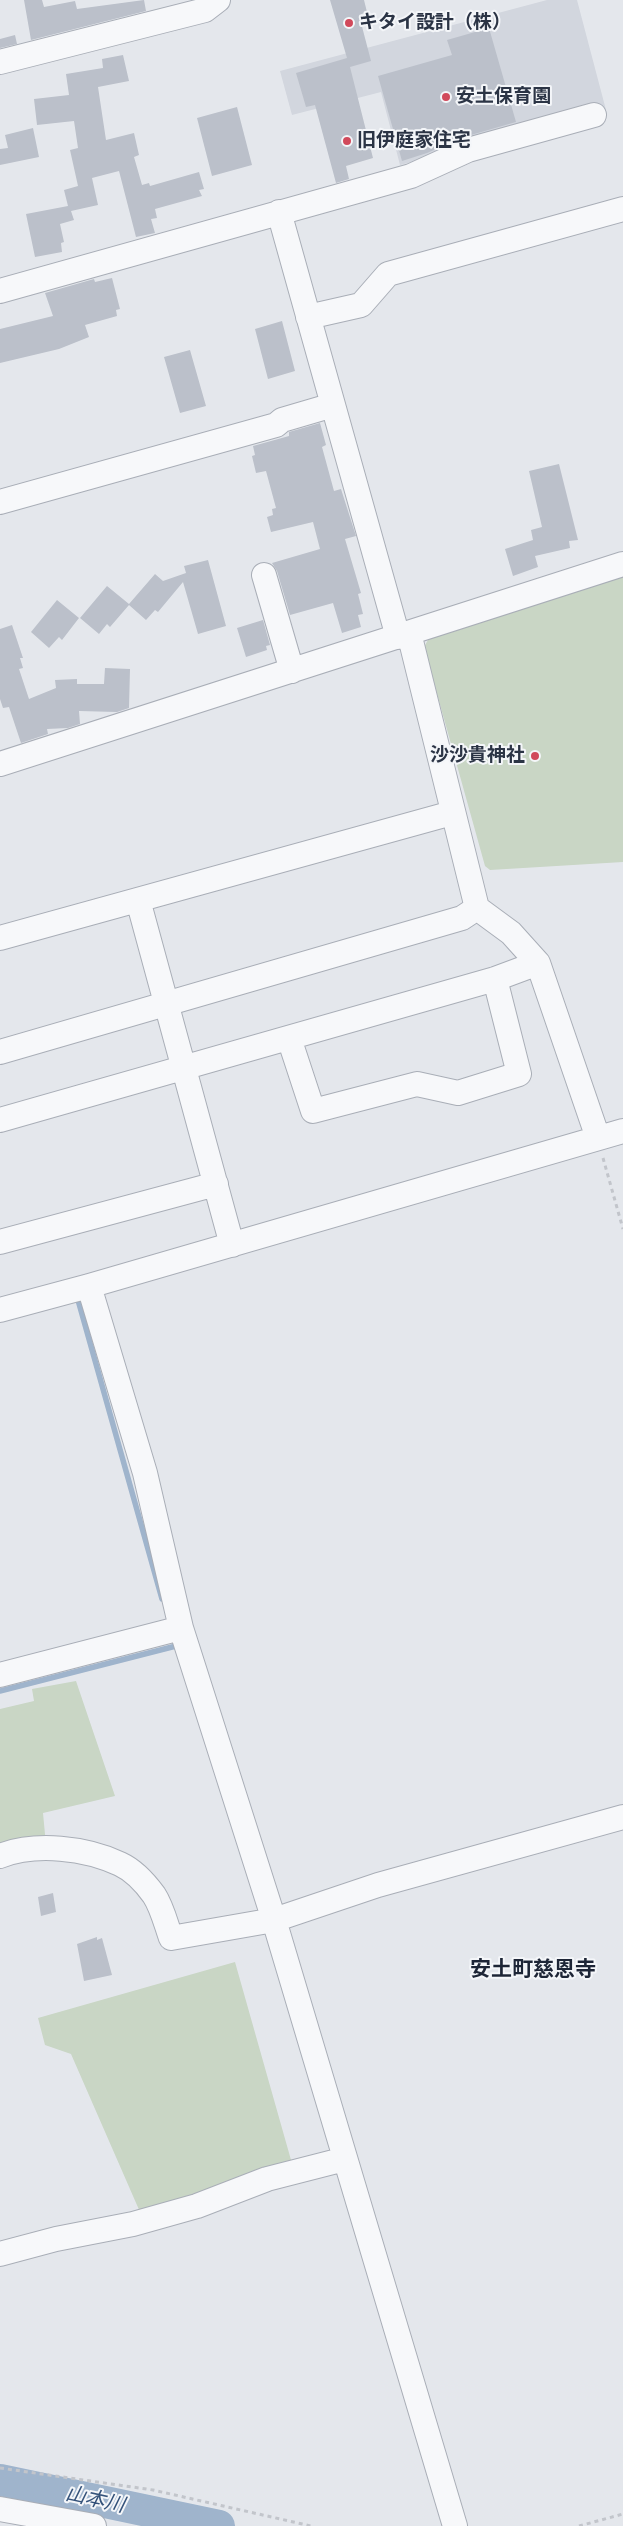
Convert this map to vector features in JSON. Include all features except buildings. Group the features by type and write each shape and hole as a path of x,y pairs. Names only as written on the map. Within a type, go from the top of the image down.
{"street":[{"path":"0,62 205,10 218,0"},
{"path":"0,291 411,176 468,150 594,115"},
{"path":"308,317 361,305 388,274 623,209"},
{"path":"279,212 333,405 404,635 477,908 511,933 538,963 598,1138"},
{"path":"0,502 276,425 282,420 333,405"},
{"path":"0,764 623,564"},
{"path":"264,575 292,671"},
{"path":"0,938 452,813"},
{"path":"138,900 232,1245"},
{"path":"0,1052 166,1002 462,918 477,908"},
{"path":"0,1120 495,979 538,963"},
{"path":"289,1038 313,1111 417,1084 458,1093 519,1074 495,979"},
{"path":"0,1310 232,1245 623,1131"},
{"path":"0,1242 216,1184"},
{"path":"89,1286 145,1473 180,1628 274,1920 455,2526"},
{"path":"0,1676 180,1628"},
{"path":"0,1856 38,1849 63,1850 85,1852 122,1864 139,1878 155,1896 171,1938 274,1920 378,1885 623,1817"},
{"path":"0,2254 56,2239 134,2224 196,2206 266,2180 345,2158"},
{"path":"0,2508 94,2526"}],"path":[{"path":"598,1138 623,1229"},
{"path":"0,2468 152,2490 311,2526"},
{"path":"579,2526 623,2514"}],"shaded area":[{"path":"547,0 577,0 606,110 400,165 381,92 292,115 280,71"}],"green space":[{"name":"沙沙貴神社","path":"623,576 623,862 490,870 485,866 424,647 429,638"},
{"path":"76,1681 115,1796 43,1813 46,1845 0,1853 0,1709 34,1701 32,1689"},
{"path":"235,1962 291,2160 240,2176 195,2197 140,2212 71,2054 45,2045 38,2018"}],"waterway":[{"path":"78,1300 162,1599"},
{"path":"0,1691 176,1646 175,1642"},
{"name":"山本川","path":"0,2480 219,2526"}],"place":[{"name":"キタイ設計（株）","path":"349,23"},
{"name":"安土保育園","path":"446,97"},
{"name":"旧伊庭家住宅","path":"347,141"},
{"name":"沙沙貴神社","path":"535,756"}],"district":[{"name":"安土町慈恩寺","path":"533,1970"}]}
